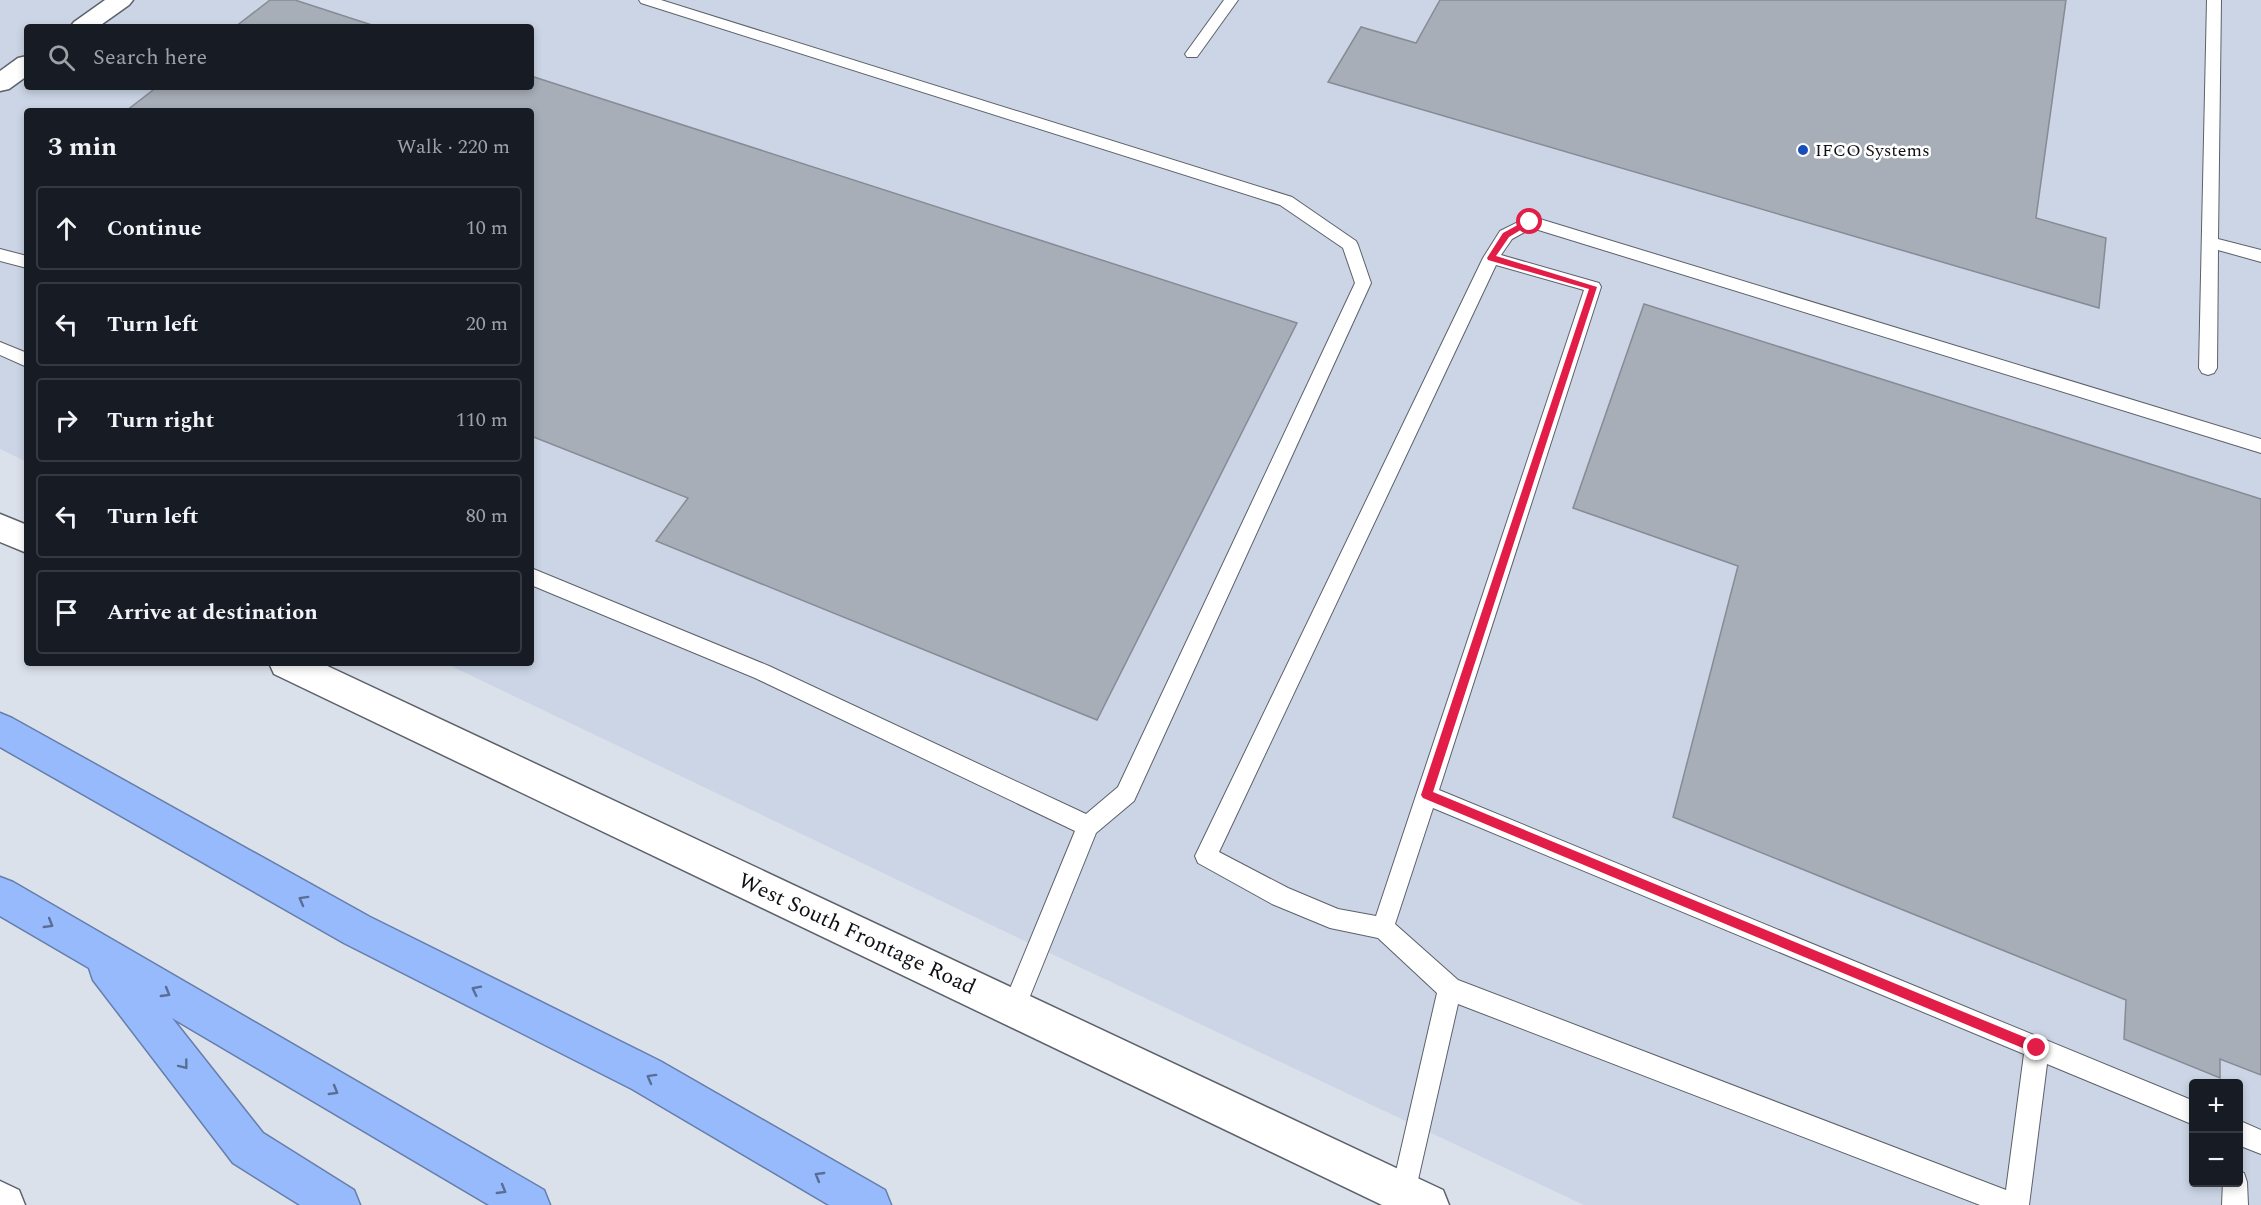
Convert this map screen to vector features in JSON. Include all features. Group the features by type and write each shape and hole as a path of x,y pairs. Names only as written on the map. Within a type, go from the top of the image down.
{"highway":[{"path":"0,729 357,930 646,1075 870,1205"},
{"path":"0,895 529,1205"},
{"path":"97,952 248,1148 339,1205"}],"street":[{"path":"86,24 121,0"},
{"path":"0,83 24,66"},
{"path":"0,527 24,539"},
{"name":"West South Frontage Road","path":"292,666 1416,1199"},
{"path":"0,1202 4,1205"}],"lane":[{"path":"646,0 1286,201 1350,245 1363,283 1126,794 1088,826 1014,1008"},
{"path":"1192,54 1231,0"},
{"path":"2208,368 2214,0"},
{"path":"2037,1048 2014,1205 1450,989 1383,928 1338,920 1280,896 1206,856 1491,258 1506,235 1530,222 2261,446"},
{"path":"2210,242 2261,256"},
{"path":"0,255 24,261"},
{"path":"1383,928 1593,287 1491,258"},
{"path":"0,348 24,359"},
{"path":"534,577 762,672 1088,826"},
{"path":"1426,795 2189,1111"},
{"path":"1416,1199 1450,989"},
{"path":"2240,1133 2261,1142"},
{"path":"2235,1187 2235,1205"}],"shaded area":[{"path":"0,0 2261,0 2261,1205 1584,1205 1075,965 451,666 534,666 534,108 24,108 24,461 0,449"}],"building":[{"path":"270,0 295,0 369,24 239,24"},
{"name":"IFCO Systems","path":"1440,0 2066,0 2036,218 2106,238 2099,308 1328,82 1361,27 1416,43"},
{"path":"534,77 1297,323 1097,720 656,541 688,498 534,437 534,108 130,108 153,90 534,90"},
{"path":"1644,304 2261,499 2261,1075 2220,1059 2220,1078 2124,1039 2126,1000 1673,817 1738,566 1573,508"}],"place":[{"name":"IFCO Systems","path":"1803,150"}],"route":[{"path":"1530,222 1506,235 1491,258 1593,287 1426,795 2037,1048"}]}
